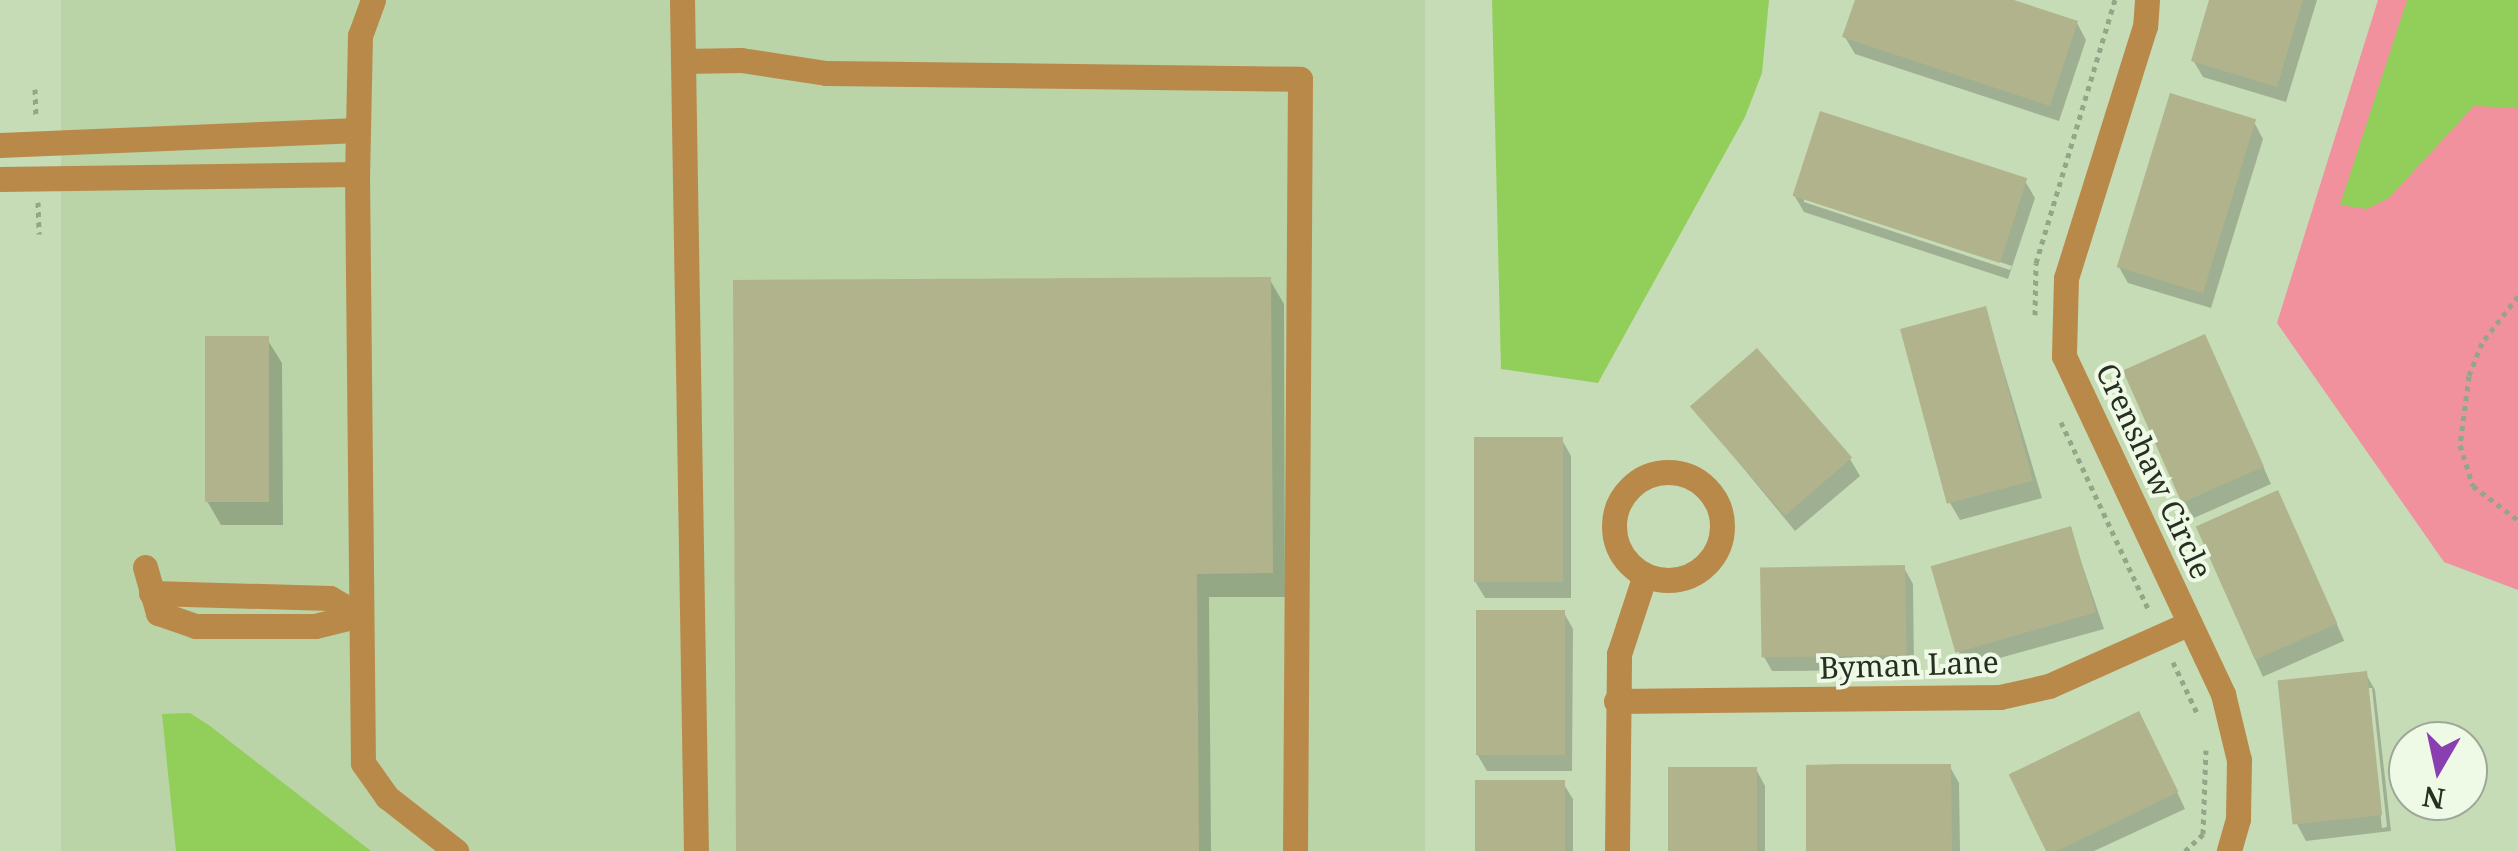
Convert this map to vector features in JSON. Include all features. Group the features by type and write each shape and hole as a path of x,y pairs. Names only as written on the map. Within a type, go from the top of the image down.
{"street":[{"path":"373,0 360,35 356,174 363,763 387,796 456,851"},
{"path":"682,0 696,851"},
{"name":"Crenshaw Circle","path":"2148,0 2066,278 2064,356 2223,694 2239,760 2238,818 2229,851"},
{"path":"683,61 741,60 826,73 1300,79 1296,851"},
{"path":"0,145 358,130"},
{"path":"0,180 356,174"},
{"path":"1659,472 1694,478 1708,489 1722,523 1712,557 1684,578 1644,575 1614,538 1618,503 1628,488 1659,472"},
{"path":"145,567 155,603 195,626 315,626 360,615"},
{"path":"1618,851 1619,654 1644,575"},
{"name":"Byman Lane","path":"1616,701 2000,697 2050,686 2190,623"}],"path":[{"path":"2518,296 2482,342 2469,376 2460,445 2474,486 2518,520"},
{"path":"2175,664 2202,724"},
{"path":"2184,851 2203,834 2209,774 2204,741"}],"shaded area":[{"path":"61,0 1425,0 1425,851 61,851"},
{"path":"1492,0 1769,0 1762,73 1745,117 1598,383 1501,369"},
{"path":"2378,0 2518,0 2518,590 2444,562 2277,323"},
{"path":"2407,0 2518,0 2518,108 2474,106 2389,198 2367,209 2340,205"},
{"path":"190,713 371,851 176,851 162,714"}],"building":[{"path":"1855,0 2014,0 2078,21 2050,106 1842,37"},
{"path":"2209,0 2303,0 2277,87 2191,61"},
{"path":"2170,93 2256,119 2203,293 2117,267"},
{"path":"1820,111 2027,178 2000,263 1792,196"},
{"path":"1271,277 1273,573 1197,574 1199,851 736,851 733,280"},
{"path":"1986,306 2033,481 1947,504 1900,329"},
{"path":"2205,334 2264,466 2182,503 2123,371"},
{"path":"205,336 269,336 269,502 205,502"},
{"path":"1757,348 1852,457 1785,516 1690,406"},
{"path":"1474,437 1563,437 1563,582 1474,582"},
{"path":"2278,490 2337,623 2255,660 2196,527"},
{"path":"2071,526 2096,613 1955,653 1931,566"},
{"path":"1905,565 1907,655 1762,658 1760,568"},
{"path":"1476,610 1565,610 1565,755 1476,755"},
{"path":"2367,671 2382,815 2293,825 2277,680"},
{"path":"2139,711 2178,792 2057,851 2046,851 2009,775"},
{"path":"1951,764 1952,851 1806,851 1806,765"},
{"path":"1668,767 1757,767 1757,851 1668,851"},
{"path":"1475,780 1565,780 1565,851 1475,851"}]}
